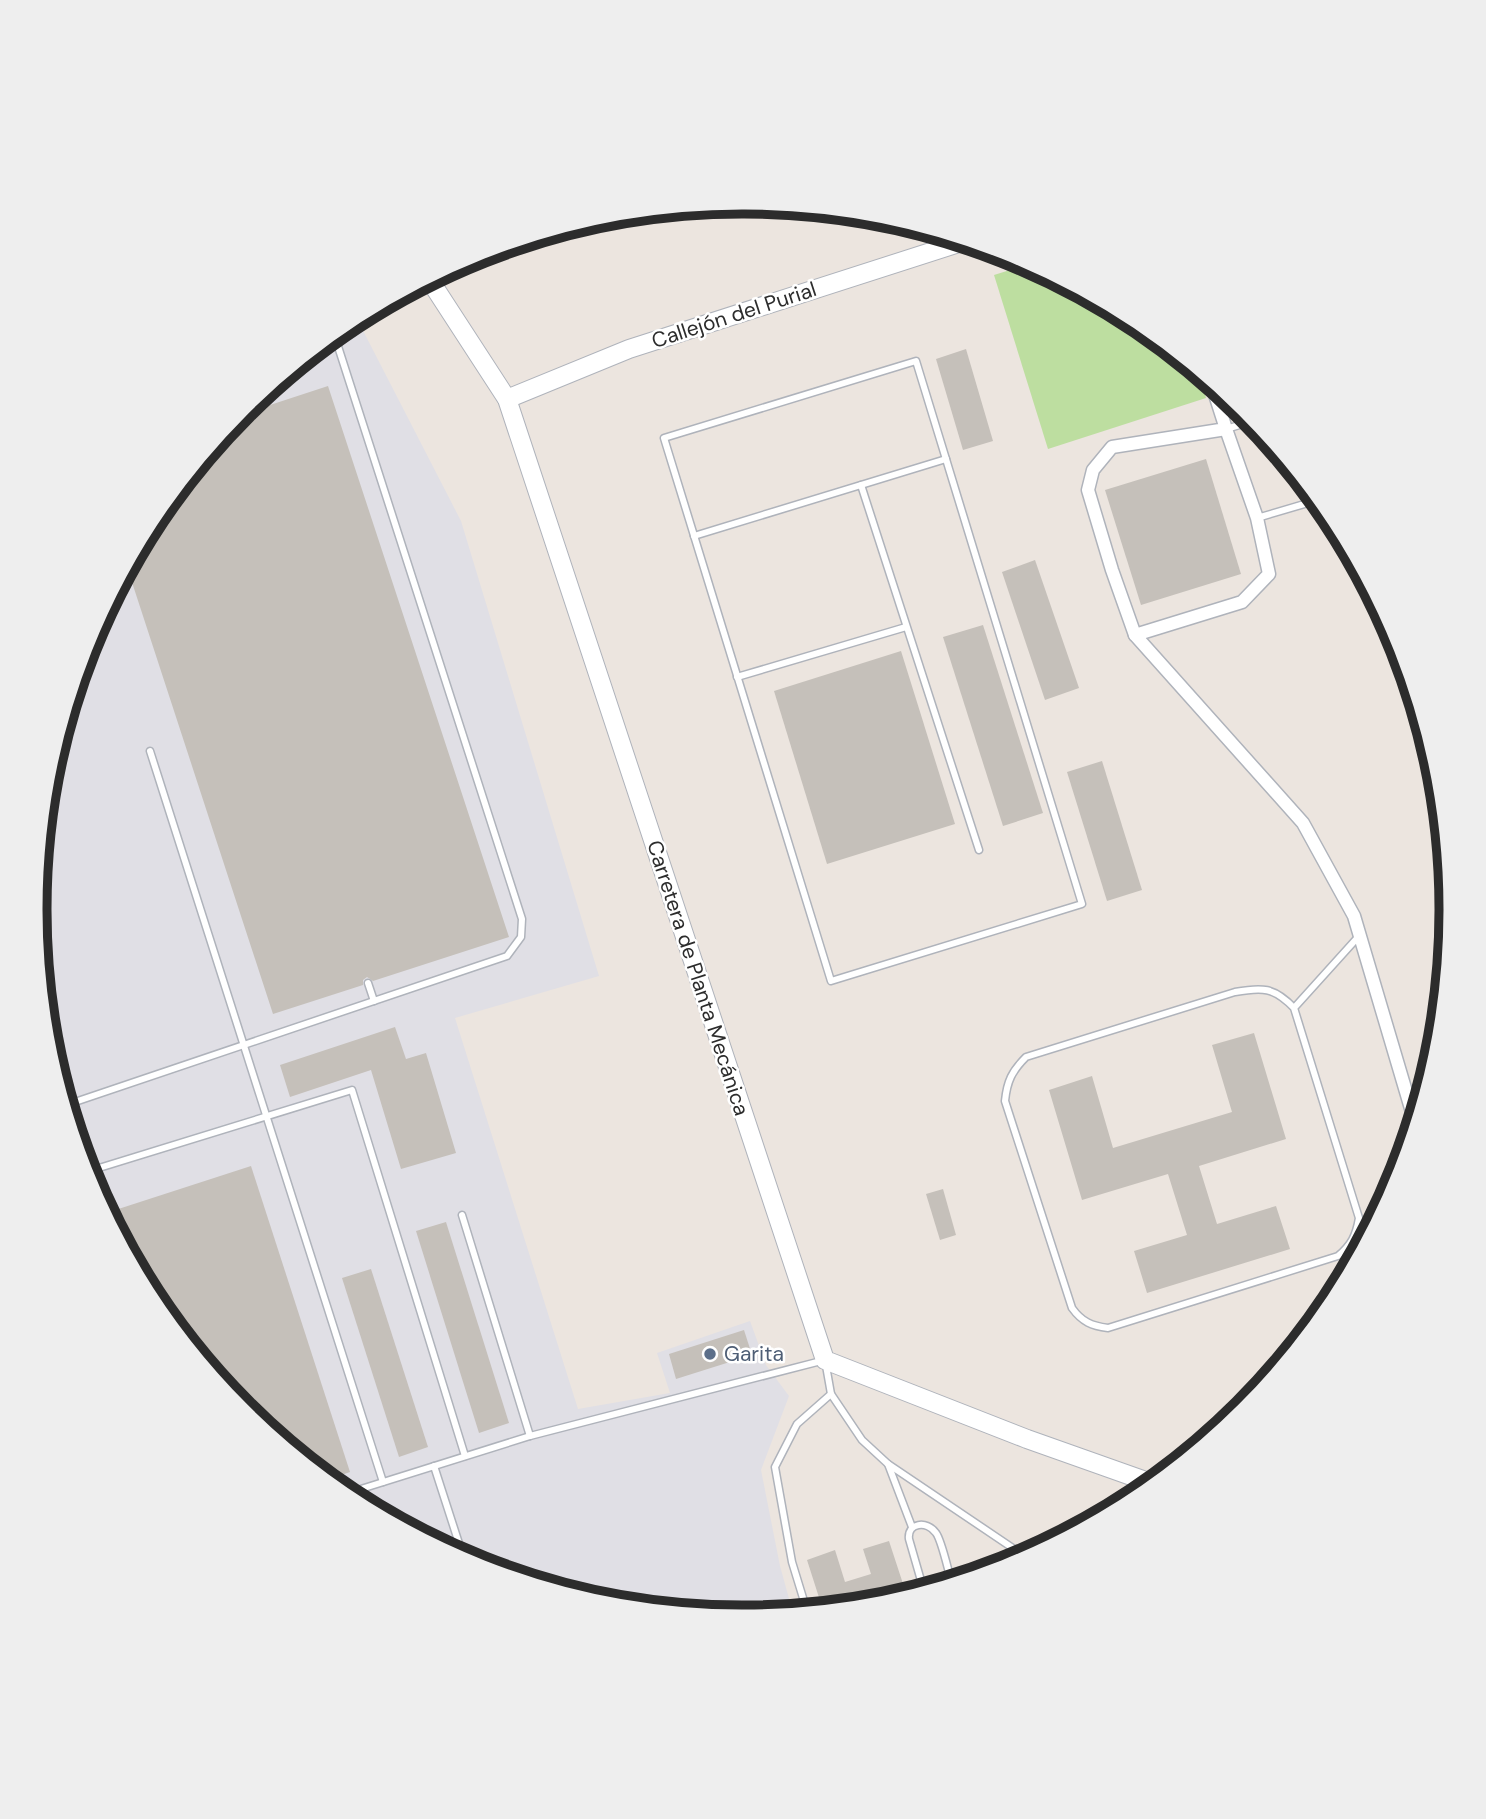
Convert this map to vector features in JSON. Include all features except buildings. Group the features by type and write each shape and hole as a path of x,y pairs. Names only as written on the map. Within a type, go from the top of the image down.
{"street":[{"name":"Callejón del Purial","path":"507,399 629,349 950,246"},
{"name":"Carretera de Planta Mecánica","path":"434,287 507,399 825,1360"},
{"path":"1135,635 1242,602 1269,574 1256,518 1217,400"},
{"path":"1226,429 1112,447 1093,470 1088,490 1135,635 1303,823 1354,916 1410,1106"},
{"path":"825,1360 1027,1439 1142,1480"}],"lane":[{"path":"75,1102 508,956 521,937 522,919 337,345"},
{"path":"915,361 1082,904 831,981 694,536 664,438 915,361"},
{"path":"1226,429 1241,425"},
{"path":"694,536 946,459"},
{"path":"861,485 979,850"},
{"path":"1256,518 1307,503"},
{"path":"737,677 906,627"},
{"path":"150,751 383,1482"},
{"path":"1294,1009 1359,936"},
{"path":"368,983 374,1001"},
{"path":"1254,988 1269,990 1283,996 1294,1009 1359,1218 1357,1233 1350,1246 1338,1256 1108,1328 1094,1327 1079,1318 1072,1308 1005,1101 1007,1083 1015,1068 1026,1057 1235,992 1254,988"},
{"path":"97,1169 352,1090 465,1456"},
{"path":"462,1214 530,1436"},
{"path":"359,1490 530,1436 825,1360 831,1394 862,1440 888,1464 1015,1549"},
{"path":"804,1602 792,1562 775,1467 797,1424 831,1394"},
{"path":"888,1464 912,1527"},
{"path":"434,1466 459,1544"},
{"path":"922,1582 908,1533 912,1527 919,1524 936,1533 949,1574"}],"shaded area":[{"path":"361,328 461,521 599,976 455,1018 578,1409 670,1393 657,1353 750,1321 766,1365 789,1396 761,1470 790,1604 697,1604 607,1592 563,1582 477,1552 395,1512 356,1488 284,1433 220,1368 191,1333 140,1257 100,1176 84,1133 71,1090 53,1000 47,909 53,819 71,729 84,686 100,643 140,562 191,486 220,451 284,386"}],"green space":[{"path":"1013,269 1091,307 1167,358 1203,387 1206,398 1048,449 994,275"}],"place":[{"name":"Garita","path":"710,1354"}]}
